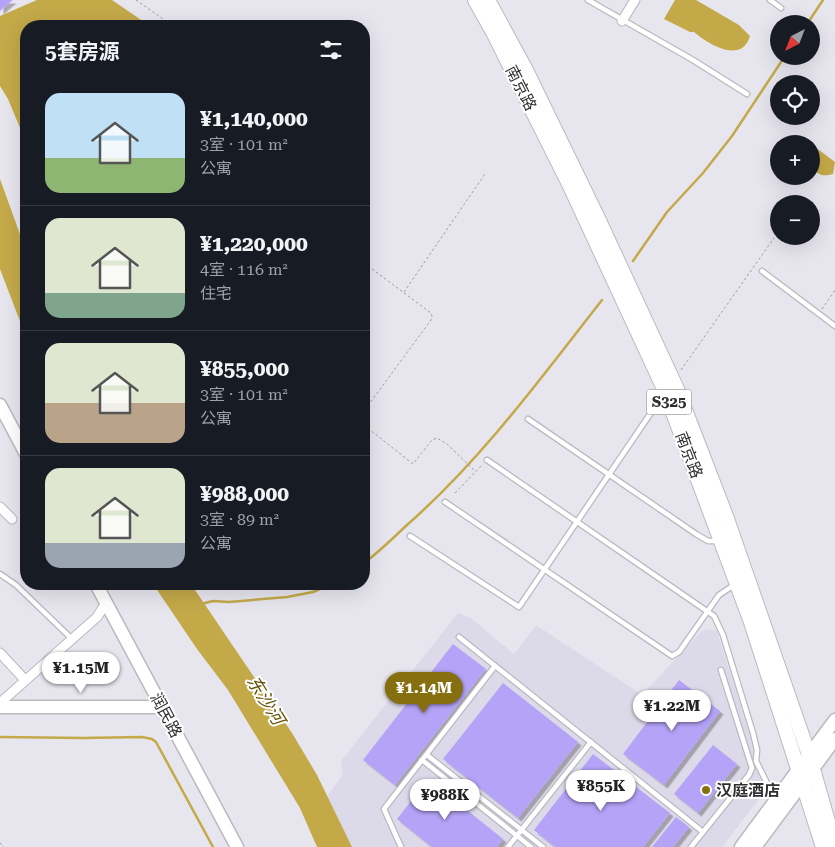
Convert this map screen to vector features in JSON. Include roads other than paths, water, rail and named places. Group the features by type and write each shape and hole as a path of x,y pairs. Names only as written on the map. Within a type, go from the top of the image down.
{"main road":[{"name":"南京路","path":"475,0 493,32 669,386 801,775 835,846"},
{"name":"南京路","path":"488,0 526,70 596,214 726,516 811,761 822,821 823,847"}],"street":[{"path":"622,20 636,0"},
{"path":"0,405 20,443"},
{"path":"0,507 12,519"},
{"name":"润民路","path":"99,590 237,847"},
{"path":"0,703 97,617 106,603"},
{"path":"0,653 25,680"},
{"path":"0,707 162,707"},
{"path":"755,847 811,761 835,720"},
{"path":"811,761 835,739"},
{"path":"741,847 779,795 801,775"}],"lane":[{"path":"588,0 693,60 746,94"},
{"path":"770,0 781,8"},
{"path":"762,271 835,326"},
{"path":"410,536 519,607 669,386"},
{"path":"528,419 696,534 708,540 722,541"},
{"path":"488,460 707,611 717,620 755,740 756,760 767,783 779,795"},
{"path":"445,502 672,656 679,652 718,595 737,583"},
{"path":"0,574 20,590"},
{"path":"20,590 72,639"},
{"path":"459,637 703,832"},
{"path":"401,847 384,809 496,666"},
{"path":"691,847 750,775 752,768 720,670"},
{"path":"508,847 590,742"},
{"path":"426,755 543,847"},
{"path":"422,760 531,847"}],"water":[{"path":"37,0 112,0 141,20 20,20 20,128 8,99 0,86 0,16"},
{"path":"675,0 696,0 739,25 750,36 746,44 740,49 725,49 708,42 694,32 690,32 664,19"},
{"path":"820,151 835,162 833,174 821,175"},
{"path":"0,179 20,234 20,321 0,269"},
{"name":"东沙河","path":"157,590 195,590 292,733 317,775 352,847 317,847 300,808 228,690 197,649"}],"waterway":[{"path":"813,15 823,0"},
{"path":"633,261 667,212 703,173 732,136 779,65"},
{"path":"370,558 434,500 485,446 533,389 602,300"},
{"path":"201,604 213,601 229,602 287,597 318,590"},
{"path":"0,737 142,737 152,739 156,742 213,847"}],"place":[{"name":"汉庭酒店","path":"706,790"}]}
